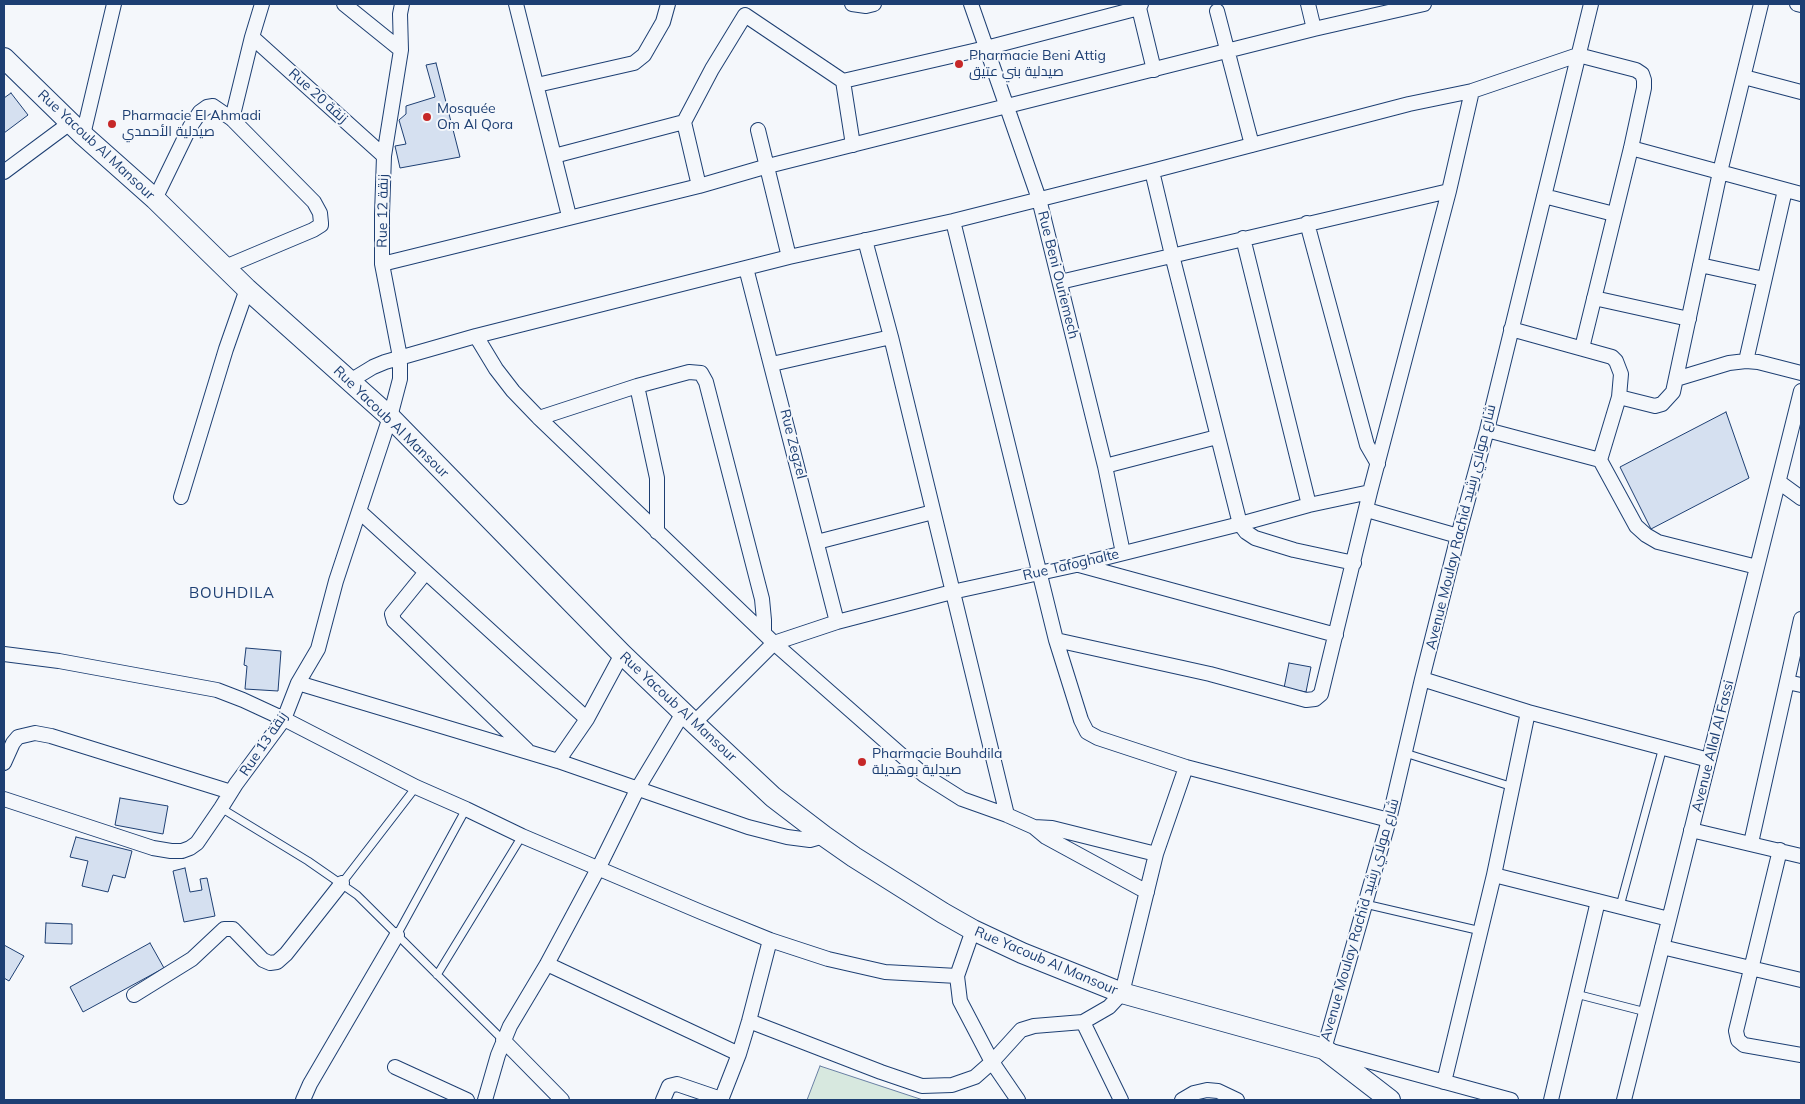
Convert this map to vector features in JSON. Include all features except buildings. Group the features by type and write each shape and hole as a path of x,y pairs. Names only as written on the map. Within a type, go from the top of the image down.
{"street":[{"path":"4,173 77,129 114,4"},
{"path":"232,119 262,4"},
{"path":"344,4 401,50"},
{"name":"Rue 12 زنقة","path":"390,417 400,379 400,357 382,264 384,156 401,50 400,14 402,4"},
{"path":"516,4 569,216"},
{"path":"537,85 634,63 644,55 663,22 668,4"},
{"path":"852,4 866,6 874,4"},
{"name":"Rue Beni Ouriemech","path":"971,4 1039,199 1105,466 1123,553"},
{"path":"1308,4 1314,30"},
{"path":"382,264 569,216 699,186 768,166 1228,51 1424,4"},
{"name":"Avenue Moulay Rachid شارع مولاي رشيد","path":"1324,1049 1390,820 1422,680 1591,4"},
{"path":"1619,397 1655,406 1662,404 1673,392 1720,172 1761,4"},
{"path":"1797,4 1801,5"},
{"path":"843,81 986,48 1140,6 1154,70"},
{"path":"699,186 684,122 743,9 843,81 853,145"},
{"path":"1218,12 1252,145"},
{"name":"Rue 20 زنقة","path":"252,37 384,156"},
{"path":"350,381 373,367 400,357 476,336 612,300 789,257 953,221 1152,172 1409,104 1472,91 1578,55 1629,68 1642,74 1644,80 1644,88 1631,148 1582,348"},
{"name":"Rue Yacoub Al Mansour","path":"4,58 77,129 155,199 247,289 390,417 622,654 689,718 773,797 824,836 898,886 973,930 1071,974 1122,993 1444,1082 1481,1097 1511,1100"},
{"path":"1744,77 1801,92"},
{"path":"1056,640 1210,674 1306,700 1315,699 1321,694 1370,492 1449,191 1472,91"},
{"path":"155,199 190,127 200,112 207,107 213,106 232,119 314,202 320,213 321,223 319,227 225,267"},
{"path":"554,156 684,122"},
{"path":"758,130 789,257"},
{"path":"1631,148 1801,194"},
{"path":"1152,172 1240,524 1246,532 1255,538 1294,550 1354,563"},
{"path":"1746,361 1785,190"},
{"path":"1060,282 1449,191"},
{"path":"1544,196 1614,214"},
{"path":"953,221 1056,640 1081,720 1087,732 1098,738 1186,767 1390,820"},
{"path":"1308,223 1368,445 1378,464"},
{"path":"1243,238 1309,505"},
{"path":"865,240 891,337 1007,815"},
{"path":"1700,265 1764,279"},
{"name":"Rue Zegzel","path":"746,268 837,622"},
{"path":"181,497 226,349 247,289"},
{"path":"1594,298 1689,319"},
{"path":"1511,329 1612,357 1616,361 1621,374 1619,397 1600,460 1636,526 1658,542 1757,567"},
{"path":"476,336 496,369 513,391 539,418 769,638 924,775 962,798 1034,827 1046,837 1147,892"},
{"path":"772,364 891,337"},
{"path":"1676,379 1729,363 1746,361 1758,362 1801,373"},
{"path":"539,418 637,386 689,372 701,373 706,382 762,599 764,620 769,638"},
{"path":"637,386 657,478 657,532"},
{"name":"Avenue Allal Al Fassi","path":"1624,1100 1801,391"},
{"name":"Rue 13 زنقة","path":"4,799 153,848 171,851 182,850 190,848 197,843 284,719 298,682 318,649 336,581 390,417"},
{"path":"1486,430 1600,460"},
{"path":"1105,466 1217,437"},
{"path":"1778,482 1801,498"},
{"name":"Rue Tafoghalte","path":"769,638 952,592 1076,565 1309,505 1370,492"},
{"path":"1367,510 1458,536"},
{"path":"359,511 587,719"},
{"path":"817,542 933,512"},
{"path":"1076,565 1336,635"},
{"path":"426,572 392,614 394,621 529,752"},
{"path":"1751,843 1801,619"},
{"path":"485,1100 504,1040 599,867 638,788 689,718 769,638"},
{"path":"4,654 58,661 203,686 243,700 284,719 416,787 466,808 522,836 770,940 828,959 885,972 957,976"},
{"path":"558,761 587,719 622,654"},
{"path":"1422,680 1528,712 1709,760"},
{"path":"298,682 558,761 748,827 787,837 810,840 824,836"},
{"path":"1787,682 1801,685"},
{"path":"1444,1082 1494,875 1528,712"},
{"path":"4,762 12,743 18,737 35,733 51,736 231,792"},
{"path":"749,1021 922,1086 952,1085 975,1077 992,1062 1021,1030 1034,1026 1083,1022 1109,1007 1122,993 1156,854 1186,767"},
{"path":"1034,827 1061,830 1156,854"},
{"path":"1692,830 1801,856"},
{"path":"1780,850 1736,1031 1738,1040 1744,1045 1801,1055"},
{"path":"1494,875 1669,919"},
{"path":"134,995 192,959 224,929 233,929 263,960 270,963 277,962 286,954 342,884"},
{"path":"1550,1100 1598,900"},
{"path":"973,930 957,976 960,1001 992,1062 1018,1100"},
{"path":"303,1100 310,1084 397,935"},
{"path":"663,1100 669,1086 678,1084 721,1100 739,1054 770,940"},
{"path":"1662,947 1801,980"},
{"path":"547,964 739,1054"},
{"path":"1083,1022 1121,1100"},
{"path":"504,1040 562,1100"},
{"path":"1324,1049 1390,1100"},
{"path":"395,1067 467,1100"},
{"path":"1182,1100 1207,1090 1218,1091 1237,1100"}],"lane":[{"path":"1620,906 1663,747"},
{"path":"1405,753 1512,787"},
{"path":"342,884 416,787"},
{"path":"222,808 342,884 356,895 504,1040"},
{"path":"397,935 466,808"},
{"path":"437,975 522,836"},
{"path":"1365,904 1480,930"},
{"path":"1576,994 1646,1012"}],"shaded area":[{"path":"820,1066 923,1100 807,1100"}],"place":[{"name":"Pharmacie Beni Attig صيدلية بني عتيق","path":"959,64"},
{"name":"Mosquée Om Al Qora","path":"427,117"},
{"name":"Pharmacie El Ahmadi صيدلية الأحمدي","path":"112,124"},
{"name":"Pharmacie Bouhdila صيدلية بوهديلة","path":"862,762"}],"district":[{"name":"BOUHDILA","path":"232,593"}]}
